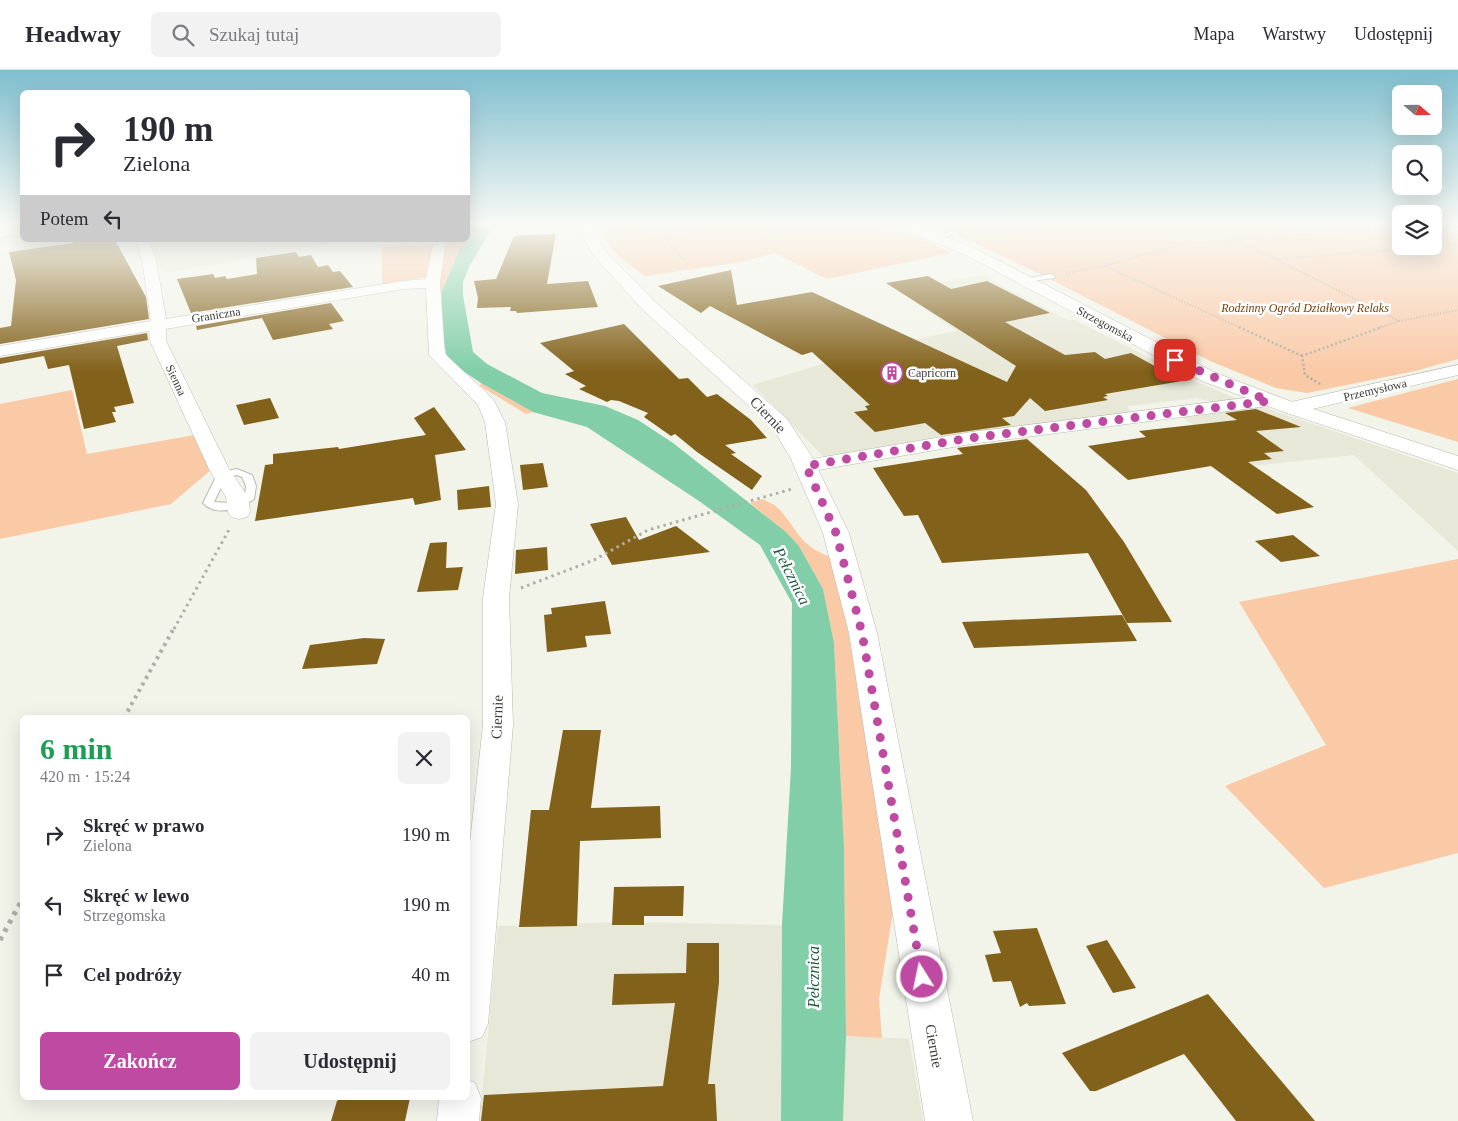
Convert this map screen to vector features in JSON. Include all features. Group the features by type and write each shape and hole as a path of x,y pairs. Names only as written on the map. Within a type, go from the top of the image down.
{"street":[{"name":"Sienna","path":"151,273 158,325 158,341 222,475 237,498 238,508"},
{"name":"Ciernie","path":"435,273 433,283 437,354 486,404 495,422 507,504 496,598 498,725 470,1004"},
{"name":"Ciernie","path":"618,273 648,304 780,423 810,475 836,533 862,633 949,1121"},
{"name":"Strzegomska","path":"1010,273 1158,352 1209,376 1269,401 1458,463"},
{"name":"Graniczna","path":"0,352 403,285 433,283"},
{"name":"Przemysłowa","path":"1291,408 1458,370"},
{"path":"810,475 970,438 1269,401"},
{"path":"458,1121 460,1100"}],"lane":[{"path":"1023,280 1051,276"},
{"path":"222,475 208,503 215,507 238,508"}],"path":[{"path":"1051,276 1067,273"},
{"path":"1120,273 1302,356 1399,321 1458,310"},
{"path":"1302,273 1399,321"},
{"path":"1302,356 1305,375 1326,388"},
{"path":"496,598 594,560 648,530 752,500 810,475"},
{"path":"126,715 238,508"},
{"path":"0,940 20,904"}],"shaded area":[{"path":"981,275 1067,320 1075,320 1193,380 1239,400 1215,403 1197,398 1128,406 1130,413 826,459 753,385 882,346 957,331 898,290"},
{"path":"1260,406 1458,473 1458,551 1354,455 1250,466 1182,417"},
{"path":"621,922 782,925 781,1121 480,1121 498,926"},
{"path":"846,1036 909,1039 923,1121 843,1121"}],"green space":[{"path":"382,273 427,273 426,277 382,285"},
{"path":"441,273 455,273 442,332 438,290"},
{"path":"641,273 665,273 645,276"},
{"path":"815,273 855,273 827,279"},
{"name":"Rodzinny Ogród Działkowy Relaks","path":"1038,273 1458,273 1458,359 1415,371 1307,393 1276,388 1210,361"},
{"path":"1458,379 1458,442 1348,408"},
{"path":"481,383 533,412 526,414 480,386"},
{"path":"72,390 87,454 195,435 212,469 171,504 0,539 0,404"},
{"path":"763,499 778,508 806,543 831,557 842,592 893,911 879,999 882,1038 846,1036 844,848 834,643 823,589 799,546 786,532 750,503"},
{"path":"1458,559 1458,853 1324,888 1225,786 1326,745 1239,602"}],"water":[{"name":"Pełcznica","path":"450,273 467,273 463,282 463,295 473,352 487,364 542,393 605,406 638,420 673,443 786,532 799,546 823,589 834,643 844,848 846,1036 843,1121 781,1121 782,925 791,767 792,603 760,545 699,501 587,427 533,412 481,383 451,363 446,353 442,332 442,291"}],"building":[{"path":"14,273 133,273 146,297 149,319 0,344 0,328 11,326 16,280"},
{"path":"342,273 353,287 191,313 177,279 213,274 215,278 225,276 227,279 257,274"},
{"path":"498,273 549,273 547,284 588,281 598,307 517,313 516,311 510,311 511,307 477,308 478,298 474,281 496,279"},
{"path":"717,273 732,273 737,305 812,292 1007,382 1016,366 886,283 928,276 951,289 987,281 1050,313 1005,322 1065,355 1095,352 1105,359 1131,353 1182,381 1105,394 1108,396 1103,397 1108,400 1045,411 1030,398 1014,416 1002,418 1011,425 941,435 925,423 875,432 854,412 868,410 865,406 870,405 812,352 802,355 710,306 701,313 658,286"},
{"path":"331,303 344,321 329,324 333,329 273,340 262,318 197,330 196,326"},
{"path":"624,324 679,379 688,378 707,397 717,394 751,420 767,438 725,445 736,453 731,454 762,476 752,490 697,452 675,434 671,436 644,417 648,413 619,401 611,400 607,402 579,389 586,386 565,374 574,371 540,343"},
{"path":"147,333 148,340 117,346 134,403 114,407 116,412 112,412 116,422 84,429 69,365 48,369 44,356 0,364 0,358"},
{"path":"270,398 279,418 244,425 236,405"},
{"path":"434,407 466,450 435,455 441,500 415,505 413,498 255,521 265,465 273,464 273,454 338,447 339,449 426,435 414,418"},
{"path":"1256,409 1301,427 1256,431 1284,451 1264,453 1272,459 1248,462 1314,507 1277,514 1211,466 1128,480 1088,446 1146,437 1139,431 1237,420 1225,413"},
{"path":"1027,439 1086,490 1124,542 1172,622 1127,623 1088,553 942,563 918,515 904,516 873,468 963,454 957,448"},
{"path":"543,463 548,487 523,490 520,465"},
{"path":"489,486 491,507 458,510 457,490"},
{"path":"626,517 639,540 676,526 710,552 612,565 590,524"},
{"path":"1293,535 1320,556 1281,562 1255,541"},
{"path":"447,542 446,568 463,567 458,590 417,592 430,543"},
{"path":"547,547 548,570 515,574 516,550"},
{"path":"605,601 611,634 585,636 587,647 547,652 544,615 552,614 551,608"},
{"path":"1122,615 1137,641 974,648 962,622"},
{"path":"364,638 385,639 377,664 302,669 310,645"},
{"path":"563,730 601,730 591,808 660,806 661,838 580,841 577,926 519,927 531,810 549,810"},
{"path":"684,886 683,916 644,916 644,925 612,925 614,887"},
{"path":"1037,928 1066,1004 1029,1006 1027,1003 1020,1007 1011,981 993,982 985,955 1001,953 993,931"},
{"path":"1107,940 1136,988 1113,993 1086,946"},
{"path":"687,943 719,943 719,982 708,1084 715,1084 717,1121 481,1121 484,1095 663,1086 675,1003 612,1005 614,974 686,973"},
{"path":"1208,994 1315,1121 1236,1121 1184,1054 1096,1091 1090,1091 1062,1053"},
{"path":"410,1100 405,1121 331,1121 337,1101"}],"place":[{"name":"Capricorn","path":"892,373"}],"route":[{"path":"922,977 862,633 850,580 836,533 806,466 970,438 1269,401 1175,360"}]}
